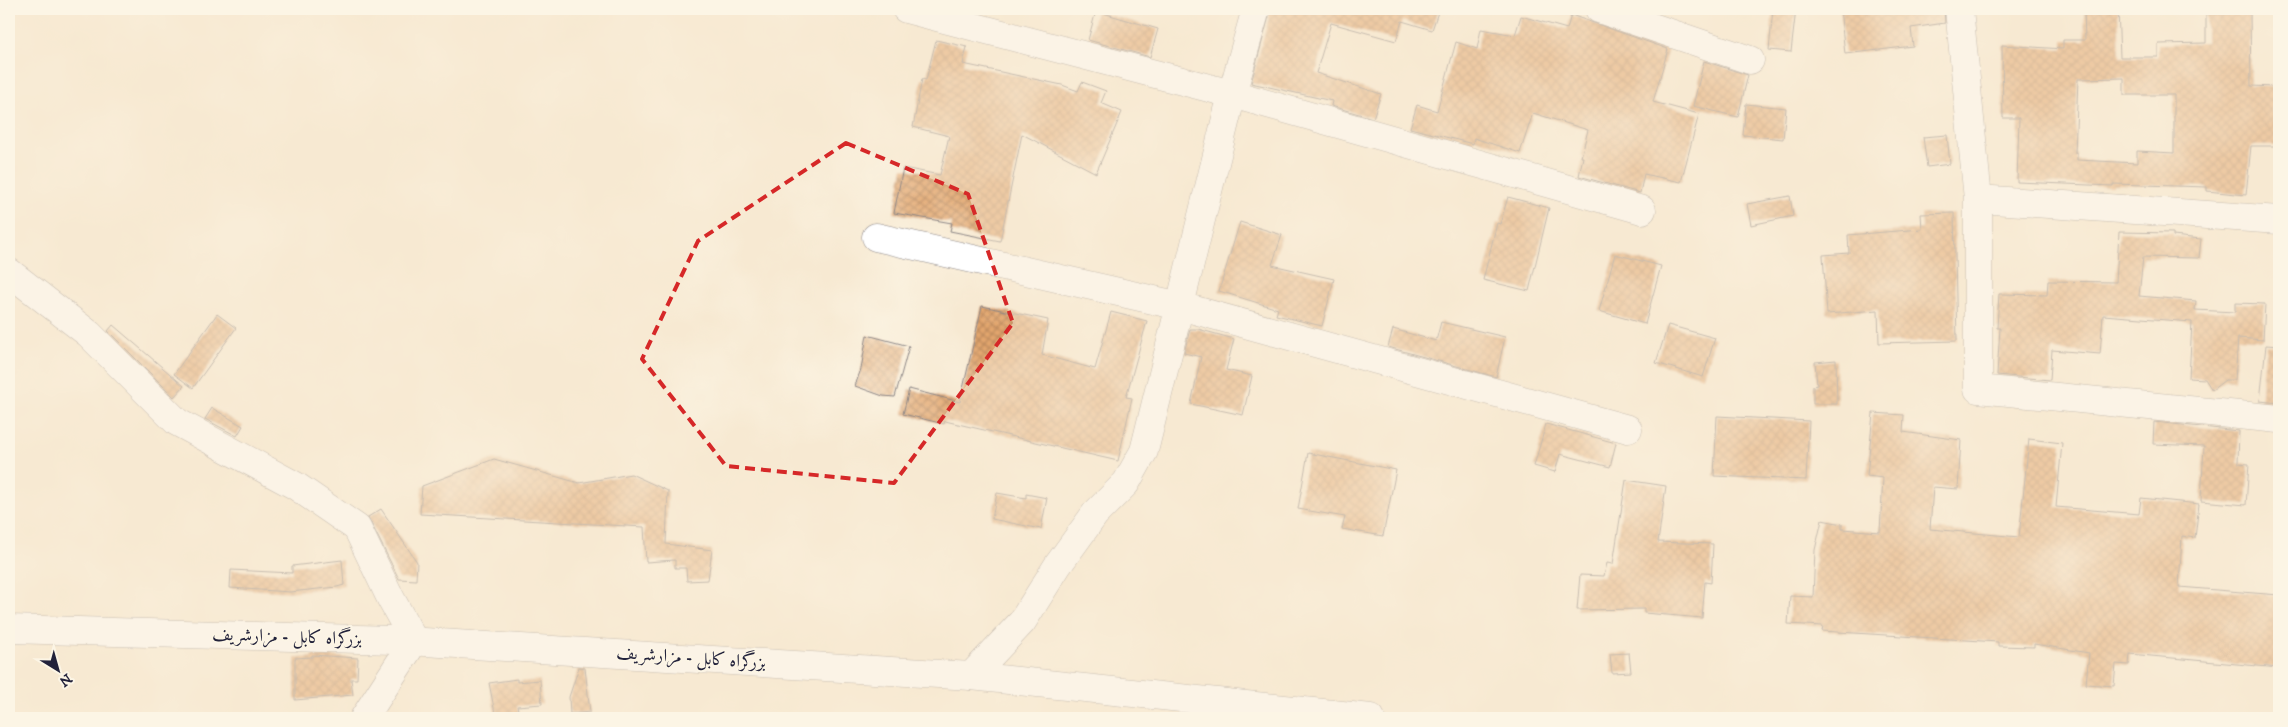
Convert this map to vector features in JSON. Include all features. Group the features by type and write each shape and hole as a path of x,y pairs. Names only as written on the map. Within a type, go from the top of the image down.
{"main road":[{"path":"971,676 1022,622 1058,565 1095,514 1126,483 1144,451 1232,94 1256,9"},
{"path":"1599,9 1750,60"},
{"path":"1959,9 1978,199 1978,389 2279,419"},
{"path":"906,10 1232,94 1642,210"},
{"path":"1978,199 2279,220"},
{"path":"876,237 1180,306 1628,429"},
{"path":"9,272 89,334 177,422 296,486 357,528 391,600 414,641 364,718"},
{"name":"بزرگراه کابل - مزارشریف","path":"9,628 414,641 971,676 1371,718"}],"highlighted area":[{"path":"846,143 968,194 1013,323 894,483 726,466 642,359 698,241"}],"building":[{"path":"1271,9 1439,9 1432,30 1402,21 1396,41 1331,23 1316,73 1381,94 1373,118 1331,106 1332,101 1251,83"},
{"path":"1773,9 1796,9 1791,52 1769,50"},
{"path":"1840,9 1944,9 1945,23 1911,28 1913,46 1845,54"},
{"path":"2084,9 2118,9 2120,57 2158,57 2158,44 2206,43 2206,14 2250,13 2251,86 2274,87 2273,113 2279,113 2279,146 2251,146 2246,195 2207,191 2207,187 2017,182 2019,118 2003,118 2002,45 2063,49 2063,40 2085,40","holes":["2124,78 2124,95 2174,95 2174,153 2137,151 2137,163 2077,160 2077,153 2075,153 2078,79"]},
{"path":"1096,11 1158,29 1150,57 1088,40"},
{"path":"1571,15 1668,49 1653,102 1699,114 1681,182 1644,174 1640,193 1579,176 1583,157 1581,157 1588,130 1533,113 1520,153 1474,138 1473,144 1410,128 1417,105 1437,111 1456,42 1477,49 1481,29 1515,35 1521,16 1567,29"},
{"path":"936,40 967,47 963,64 1062,85 1078,91 1082,82 1106,91 1101,103 1122,112 1096,173 1022,134 1000,241 950,231 952,223 894,213 903,168 940,175 949,136 913,127 922,79 926,80"},
{"path":"1704,61 1748,75 1738,117 1693,106"},
{"path":"1746,104 1786,108 1783,139 1743,135"},
{"path":"1947,135 1950,164 1927,167 1923,137"},
{"path":"1790,196 1793,216 1751,225 1747,204"},
{"path":"1508,197 1549,208 1529,291 1483,280 1497,223 1500,224"},
{"path":"1954,213 1957,341 1879,343 1878,310 1827,314 1823,255 1849,253 1848,235 1922,229 1921,214"},
{"path":"1240,222 1282,235 1272,265 1334,279 1322,326 1276,315 1278,309 1219,291"},
{"path":"2119,232 2173,233 2173,236 2201,239 2199,258 2143,257 2139,296 2196,301 2195,310 2235,312 2235,303 2265,304 2263,340 2238,338 2235,380 2225,380 2212,390 2205,379 2189,378 2192,322 2103,315 2100,354 2052,350 2050,380 1997,375 2000,328 1997,328 1999,294 2047,295 2048,281 2116,282"},
{"path":"1615,254 1661,266 1645,324 1599,311"},
{"path":"982,306 1048,320 1042,355 1095,369 1111,312 1147,321 1126,397 1132,398 1118,461 945,421 944,424 903,414 909,389 960,402"},
{"path":"217,314 236,328 193,388 174,374"},
{"path":"1441,322 1505,337 1496,377 1388,347 1393,329 1436,341"},
{"path":"113,325 184,386 174,397 108,331"},
{"path":"1668,325 1715,338 1703,377 1656,363"},
{"path":"1190,329 1198,329 1234,339 1226,370 1252,376 1243,415 1191,404 1201,357 1184,353"},
{"path":"867,335 909,346 895,397 883,396 855,386 861,369"},
{"path":"2266,345 2279,346 2279,403 2260,401"},
{"path":"1836,360 1837,404 1813,404 1813,386 1817,385 1815,362"},
{"path":"212,408 243,426 237,436 205,419"},
{"path":"1873,413 1904,415 1903,432 1961,440 1958,489 1933,487 1930,529 2019,537 2029,439 2062,443 2056,507 2139,514 2141,498 2199,504 2195,538 2182,536 2179,587 2279,595 2279,668 2130,654 2129,665 2116,664 2114,686 2086,684 2089,653 2034,644 2034,647 1998,646 1998,642 1822,631 1823,626 1788,624 1790,596 1813,597 1815,550 1822,520 1842,524 1842,529 1880,532 1883,478 1867,476"},
{"path":"1717,416 1809,421 1806,480 1714,476"},
{"path":"2154,422 2239,431 2238,463 2249,464 2246,505 2201,501 2204,446 2153,444"},
{"path":"1546,424 1616,443 1610,467 1560,454 1555,472 1534,466"},
{"path":"1308,453 1396,470 1383,536 1342,529 1345,517 1298,509"},
{"path":"494,459 579,483 631,474 668,491 666,544 712,550 708,580 687,581 686,568 675,568 675,560 646,562 644,527 420,514 422,486"},
{"path":"1626,480 1666,486 1658,542 1713,544 1711,583 1705,582 1702,618 1644,613 1644,609 1577,610 1580,575 1604,576 1607,563 1613,564"},
{"path":"997,493 1026,498 1026,494 1047,498 1041,529 992,519"},
{"path":"381,509 417,562 416,580 399,579 368,517"},
{"path":"342,560 344,585 337,587 290,592 230,588 231,570 292,573 292,566"},
{"path":"1629,653 1631,672 1612,673 1610,654"},
{"path":"312,655 358,658 357,679 351,679 353,695 295,700 295,658 312,657"},
{"path":"579,667 585,668 590,712 570,714 569,697"},
{"path":"517,679 517,682 540,680 542,704 517,706 519,714 496,718 489,683"}]}
